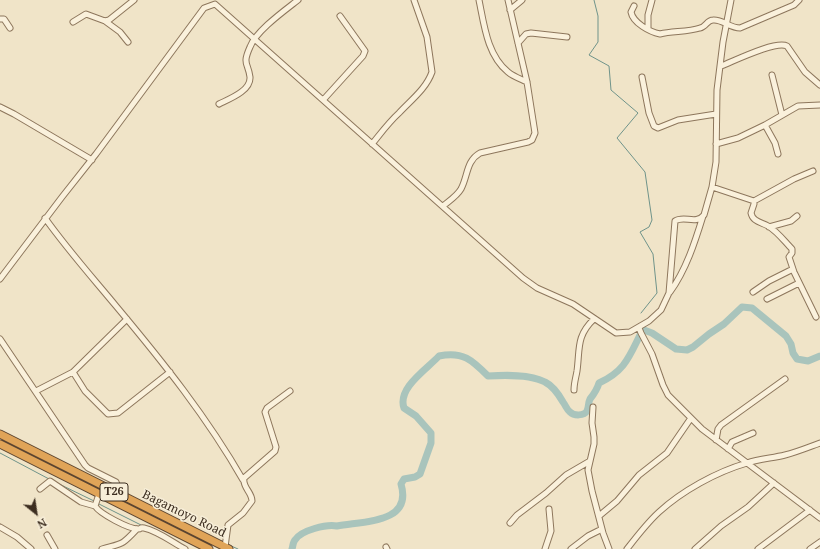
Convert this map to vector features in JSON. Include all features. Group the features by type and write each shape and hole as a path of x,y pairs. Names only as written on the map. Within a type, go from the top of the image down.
{"highway":[{"name":"Bagamoyo Road","path":"0,434 227,548"},
{"name":"Bagamoyo Road","path":"0,444 209,549"}],"street":[{"path":"105,21 109,20 134,0"},
{"path":"219,104 242,91 249,83 250,78 245,60 254,39 275,18 298,0"},
{"path":"372,144 400,111 422,89 430,78 432,72 427,37 414,0"},
{"path":"479,0 488,40 496,57 507,71 527,82"},
{"path":"443,206 460,190 470,163 475,156 480,153 528,142 532,140 535,133 527,82 508,0"},
{"path":"510,10 522,0"},
{"path":"648,29 648,15 652,0"},
{"path":"0,279 45,218 92,160 204,8 214,1 254,39 324,99 372,144 523,278 537,288 573,304 616,333 630,332 650,321 661,310 690,254 704,215 712,187 716,162 717,90 723,42 731,0"},
{"path":"634,6 631,12 632,17 638,23 655,33 660,34 701,28 712,20 735,28 744,27 768,15 794,5 799,0"},
{"path":"73,22 78,17 86,14 105,21 120,32 128,42"},
{"path":"324,99 366,51 340,16"},
{"path":"0,19 4,19 10,28"},
{"path":"518,43 526,34 531,33 567,37"},
{"path":"721,66 765,48 783,44 787,46 805,72 820,84"},
{"path":"772,75 782,115"},
{"path":"642,77 649,113 654,126 658,128 678,120 716,114"},
{"path":"716,144 738,138 765,125 798,106 820,105"},
{"path":"0,107 92,160"},
{"path":"765,125 775,144 778,154"},
{"path":"712,187 754,201 794,179 813,171"},
{"path":"754,201 751,213 753,218 757,222 769,227 792,249 792,253 789,258 793,270 816,317"},
{"path":"669,293 674,223 680,219 699,219 704,215"},
{"path":"769,227 791,221 797,216"},
{"path":"45,218 170,372 221,444 243,480 252,497 252,501 243,513 228,525 227,548"},
{"path":"753,292 769,281 793,270"},
{"path":"767,299 799,283"},
{"path":"36,391 73,372 127,319"},
{"path":"574,390 579,345 584,329 594,319"},
{"path":"639,328 652,354 668,395 716,440 820,518"},
{"path":"0,339 85,465 117,484 118,487 116,493"},
{"path":"73,372 85,391 108,414 112,414 118,413 170,372"},
{"path":"716,440 718,429 721,425 785,379"},
{"path":"243,480 245,476 275,452 276,447 265,412 267,408 290,391"},
{"path":"593,407 592,423 594,444 588,470 602,529 609,549"},
{"path":"599,516 617,501 639,475 666,453 691,418"},
{"path":"728,449 732,442 754,433"},
{"path":"627,549 646,526 668,504 713,476 730,468 794,452 820,443"},
{"path":"510,523 517,515 546,493 566,475 590,461"},
{"path":"40,488 50,481 82,502 95,506 98,511 106,516 137,529 143,528 149,530 185,549"},
{"path":"695,549 721,526 748,507 774,483"},
{"path":"95,506 99,494"},
{"path":"545,549 551,531 549,509"},
{"path":"758,549 810,510"},
{"path":"0,527 17,537 31,549"},
{"path":"102,549 122,544 137,529"},
{"path":"571,549 588,536 602,529"},
{"path":"47,535 55,549"},
{"path":"810,549 820,542"}],"waterway":[{"path":"594,0 598,16 598,42 589,55 609,66 611,90 638,113 617,138 645,172 652,220 649,227 640,232 653,254 657,293 641,313"},
{"path":"292,549 298,536 308,531 321,527 359,523 383,518 393,514 400,507 403,497 401,484 404,479 415,477 420,474 431,443 431,433 416,416 404,408 403,401 405,393 414,379 439,356 455,355 466,358 477,365 488,376 502,375 539,379 553,388 569,411 579,415 586,413 590,399 599,383 615,374 621,368 644,330 652,333 676,349 687,350 724,324 742,307 752,308 786,336 797,359 808,361 820,356"},
{"path":"0,453 49,479"},
{"path":"57,483 94,501"},
{"path":"97,503 141,525"},
{"path":"229,545 238,549"}]}
